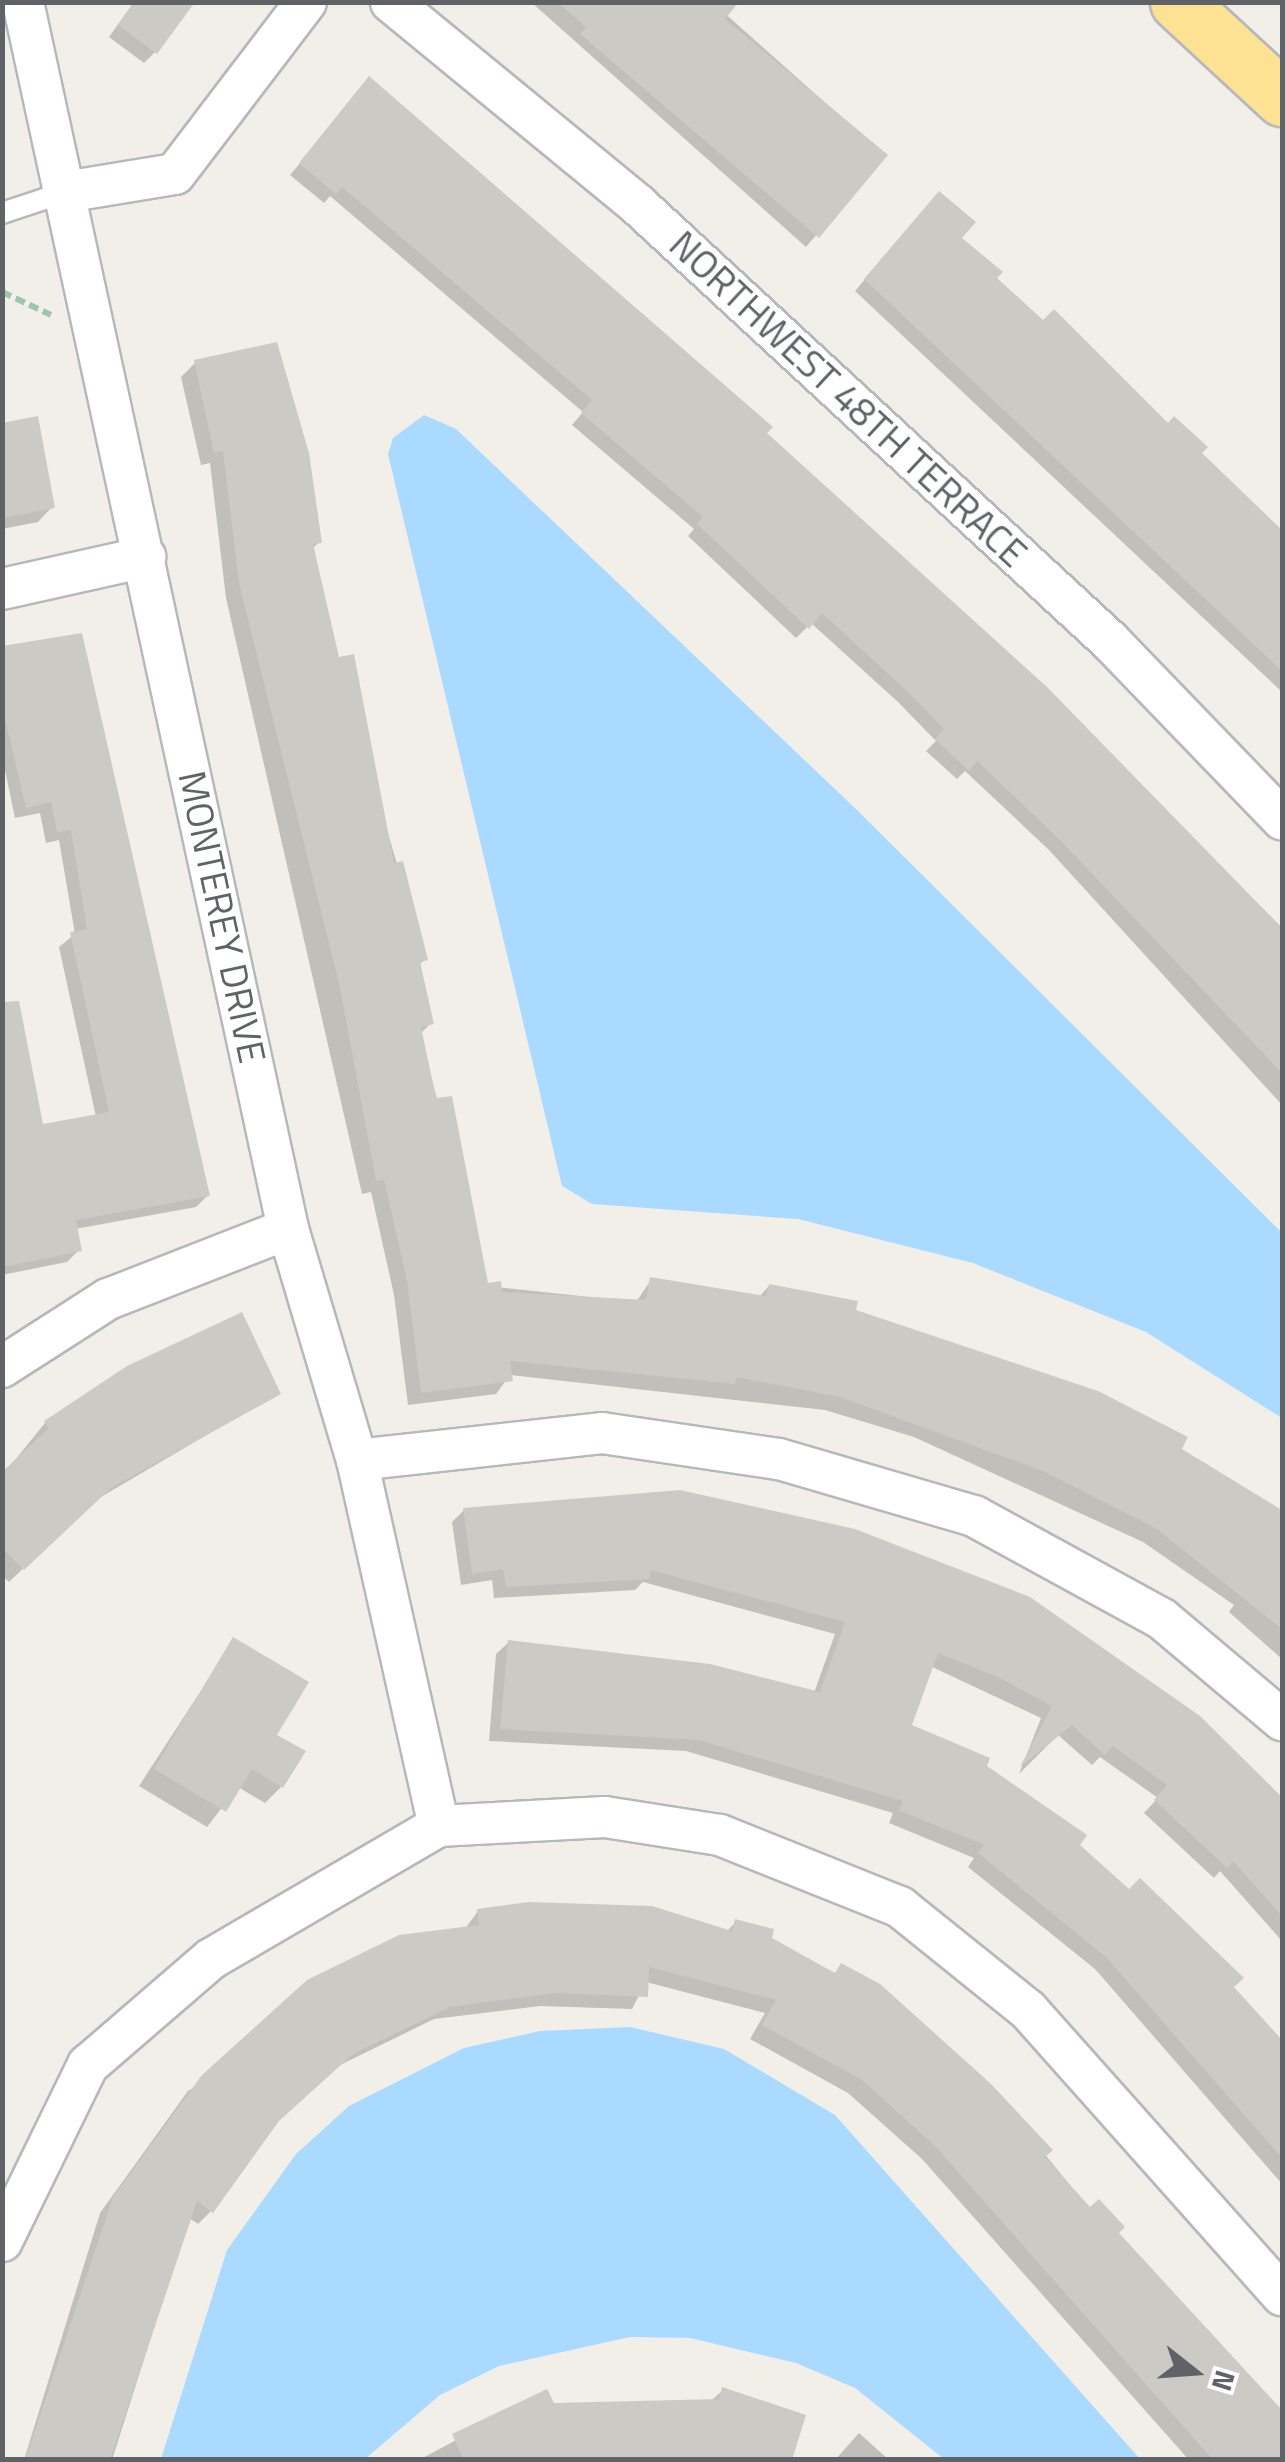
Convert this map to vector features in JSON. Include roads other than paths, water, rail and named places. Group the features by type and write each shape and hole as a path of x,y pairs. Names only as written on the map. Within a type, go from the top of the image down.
{"highway":[{"path":"1178,2 1282,98"}],"street":[{"name":"MONTEREY DRIVE","path":"22,2 288,1229 357,1460 439,1826"},
{"path":"64,192 175,174 306,2"},
{"name":"NORTHWEST 48TH TERRACE","path":"391,2 652,218 1110,642 1282,819"},
{"path":"2,589 145,557"},
{"path":"2,1367 108,1298 288,1229"},
{"path":"357,1460 602,1433 796,1464 974,1516 1162,1619 1282,1720"},
{"path":"2,2241 88,2065 211,1958 439,1826 606,1817 720,1835 900,1907 1028,2010 1282,2295"}],"lane":[{"path":"2,212 64,192"}],"water":[{"path":"424,415 456,429 857,810 1282,1233 1282,1418 1146,1332 973,1263 798,1219 592,1204 562,1186 388,454 393,438"},
{"path":"630,2027 724,2049 835,2115 1140,2459 944,2459 855,2388 796,2363 690,2338 630,2337 499,2366 440,2395 365,2459 161,2459 227,2250 296,2154 349,2106 464,2048 540,2031"}]}
